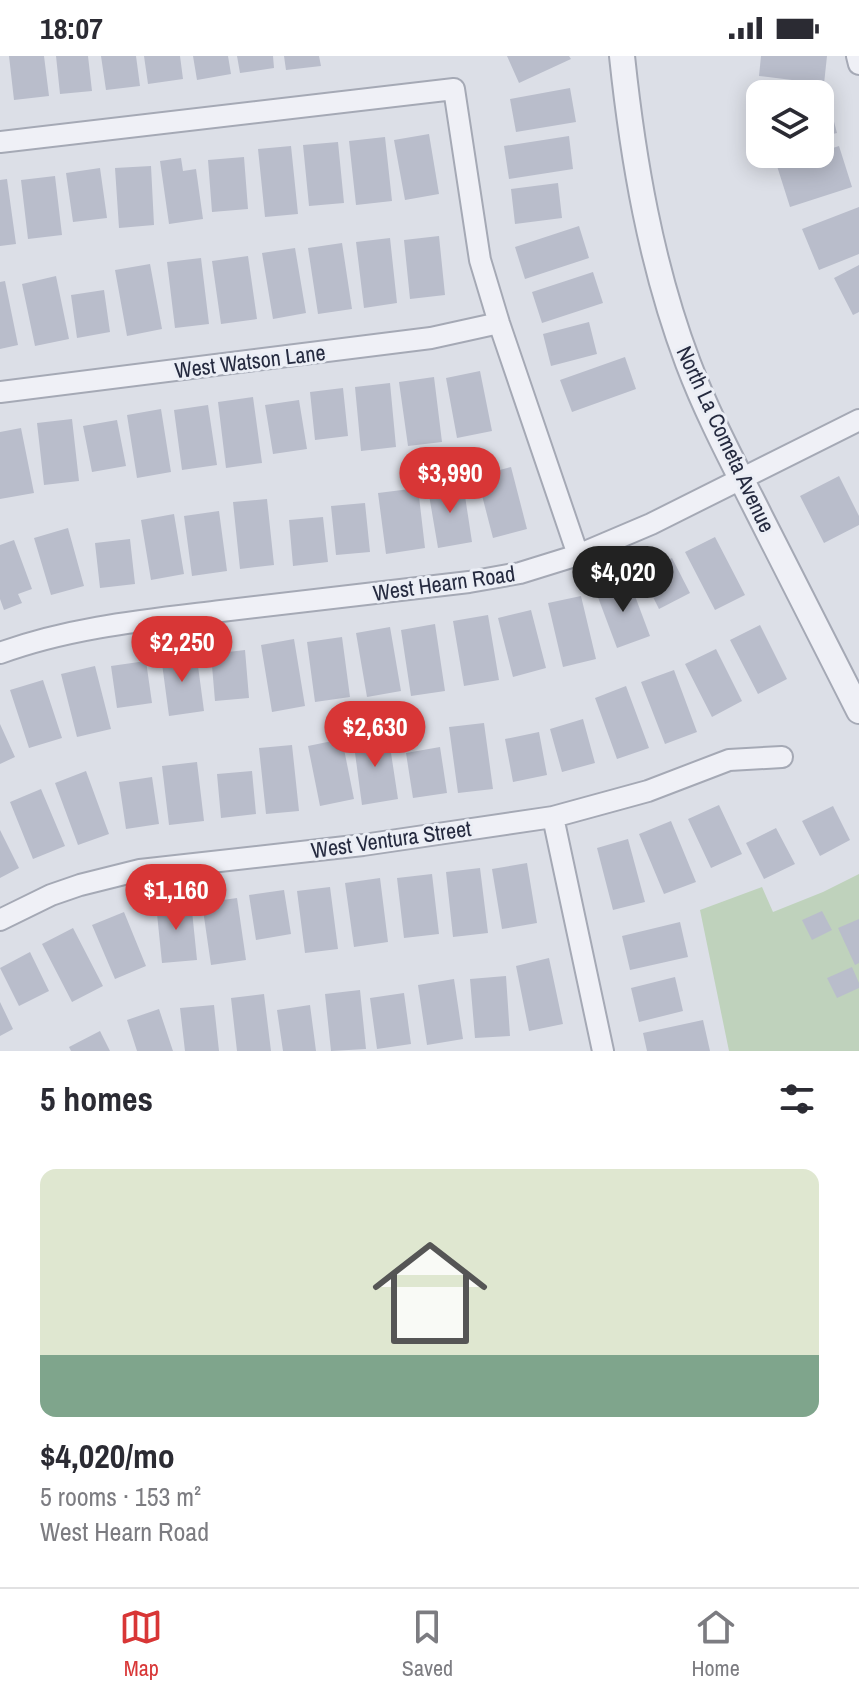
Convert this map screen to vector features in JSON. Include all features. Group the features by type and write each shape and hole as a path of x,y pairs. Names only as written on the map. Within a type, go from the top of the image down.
{"street":[{"name":"North La Cometa Avenue","path":"622,56 638,174 667,298 688,362 741,479 859,711"},
{"path":"857,56 859,64"},
{"path":"0,142 454,89 480,260 578,555"},
{"name":"West Watson Lane","path":"0,392 431,338 499,323"},
{"name":"West Hearn Road","path":"0,653 23,644 78,631 137,621 469,582 520,573 578,555 651,524 859,420"},
{"name":"West Ventura Street","path":"0,920 51,895 140,870 363,845 553,817 648,791 729,760 782,757"},
{"path":"553,817 603,1051"}],"green space":[{"path":"859,874 859,1051 729,1051 700,910 762,887 773,912"}],"building":[{"path":"9,56 44,56 49,96 14,100"},
{"path":"56,56 88,56 92,91 60,94"},
{"path":"101,56 136,56 140,86 106,90"},
{"path":"144,56 180,56 183,79 148,84"},
{"path":"193,56 228,56 231,74 197,80"},
{"path":"237,56 273,56 274,68 240,73"},
{"path":"284,56 319,56 321,66 286,70"},
{"path":"507,56 569,56 571,59 519,83"},
{"path":"761,56 827,56 824,80 759,76"},
{"path":"570,88 576,122 516,132 510,99"},
{"path":"429,134 439,194 405,200 394,140"},
{"path":"569,136 573,169 509,179 504,146"},
{"path":"385,137 392,201 356,205 349,141"},
{"path":"338,142 344,203 309,206 303,145"},
{"path":"291,146 298,214 265,217 258,149"},
{"path":"839,146 852,187 790,207 778,168 834,168 834,148"},
{"path":"244,157 248,209 212,212 208,160"},
{"path":"181,158 183,171 196,169 203,219 169,224 160,161"},
{"path":"151,166 154,225 119,228 115,168"},
{"path":"100,168 107,218 73,222 66,173"},
{"path":"55,176 62,235 28,239 21,180"},
{"path":"7,179 16,244 0,246 0,180"},
{"path":"558,183 562,218 515,224 511,189"},
{"path":"859,207 859,254 819,270 802,229"},
{"path":"579,226 589,258 525,279 515,247"},
{"path":"439,236 445,295 410,299 404,240"},
{"path":"390,238 397,303 364,308 356,242"},
{"path":"342,243 352,309 318,314 308,248"},
{"path":"295,248 306,313 273,319 262,253"},
{"path":"248,256 257,319 221,324 212,261"},
{"path":"201,258 209,324 175,328 167,262"},
{"path":"150,264 162,329 127,336 115,270"},
{"path":"859,265 859,312 853,315 834,278"},
{"path":"593,272 603,303 542,323 532,292"},
{"path":"56,276 69,339 35,346 22,284"},
{"path":"5,281 18,345 0,349 0,282"},
{"path":"104,290 110,332 77,338 71,295"},
{"path":"589,322 597,354 551,366 543,334"},
{"path":"625,357 636,389 572,412 560,380"},
{"path":"480,371 492,431 457,438 446,378"},
{"path":"434,377 442,442 408,446 399,382"},
{"path":"390,383 396,447 361,451 355,387"},
{"path":"343,388 348,436 315,440 310,392"},
{"path":"253,397 262,463 226,468 218,402"},
{"path":"299,400 307,449 273,454 265,405"},
{"path":"208,405 217,465 182,470 174,410"},
{"path":"161,409 171,472 137,478 127,415"},
{"path":"72,419 79,481 44,485 37,423"},
{"path":"117,420 126,466 92,472 83,426"},
{"path":"21,428 34,493 0,499 0,432"},
{"path":"511,467 527,529 493,538 477,476"},
{"path":"839,476 859,516 859,525 824,543 800,496"},
{"path":"463,483 472,542 438,548 428,489"},
{"path":"418,488 425,548 386,554 378,493"},
{"path":"267,499 274,565 240,569 233,502"},
{"path":"365,503 370,552 336,555 331,506"},
{"path":"219,511 227,571 192,576 184,516"},
{"path":"174,514 184,574 151,580 141,520"},
{"path":"323,517 328,562 293,566 289,520"},
{"path":"68,528 84,586 51,595 34,538"},
{"path":"715,537 745,595 715,610 685,552"},
{"path":"130,539 135,584 100,588 95,543"},
{"path":"14,540 32,589 18,594 22,603 4,610 0,599 0,545"},
{"path":"672,558 690,593 659,609 641,573"},
{"path":"629,580 650,636 617,648 596,592"},
{"path":"581,596 596,659 563,667 548,603"},
{"path":"531,610 546,668 513,677 498,618"},
{"path":"488,615 499,680 464,686 453,621"},
{"path":"435,624 445,691 411,696 401,630"},
{"path":"760,625 787,679 758,694 730,640"},
{"path":"390,627 401,691 367,697 356,633"},
{"path":"342,637 350,697 315,702 307,642"},
{"path":"294,639 305,706 272,712 261,645"},
{"path":"716,649 742,701 712,717 685,664"},
{"path":"245,650 249,698 215,701 211,654"},
{"path":"196,651 204,711 169,716 161,656"},
{"path":"146,661 152,703 117,708 111,666"},
{"path":"95,666 111,729 77,737 61,674"},
{"path":"674,670 697,732 665,744 641,682"},
{"path":"43,680 62,738 29,748 10,690"},
{"path":"626,686 649,748 617,759 595,698"},
{"path":"583,719 595,763 562,772 550,729"},
{"path":"484,723 493,789 458,793 449,727"},
{"path":"0,724 15,757 0,764"},
{"path":"539,732 547,775 513,782 505,739"},
{"path":"388,733 398,799 362,805 353,738"},
{"path":"342,739 354,799 320,806 308,746"},
{"path":"292,745 299,811 266,814 259,748"},
{"path":"440,747 447,793 413,798 406,753"},
{"path":"197,762 204,821 169,825 162,766"},
{"path":"86,771 109,834 78,845 55,783"},
{"path":"252,771 256,814 221,818 217,774"},
{"path":"152,777 159,824 126,829 119,782"},
{"path":"41,789 65,846 33,859 10,802"},
{"path":"719,805 742,854 711,868 688,819"},
{"path":"833,806 850,840 820,856 802,821"},
{"path":"671,821 696,882 664,894 639,834"},
{"path":"776,828 795,864 764,879 746,843"},
{"path":"0,830 19,868 0,878"},
{"path":"628,839 645,902 613,910 597,848"},
{"path":"527,863 537,923 502,929 492,869"},
{"path":"480,868 488,933 453,937 446,872"},
{"path":"432,874 439,934 404,938 397,878"},
{"path":"380,878 388,942 354,947 345,883"},
{"path":"330,887 338,949 305,953 297,891"},
{"path":"284,890 291,934 256,940 249,895"},
{"path":"237,898 246,960 211,965 202,903"},
{"path":"191,901 197,960 162,963 156,904"},
{"path":"822,911 832,930 812,940 802,920"},
{"path":"124,912 146,966 115,979 92,925"},
{"path":"859,919 859,963 855,965 838,928"},
{"path":"680,922 688,957 630,970 622,936"},
{"path":"73,928 103,986 72,1002 42,944"},
{"path":"30,952 49,991 19,1006 0,968"},
{"path":"549,958 563,1024 529,1031 516,966"},
{"path":"852,967 859,988 837,998 827,978"},
{"path":"506,976 510,1036 475,1038 470,979"},
{"path":"675,977 683,1011 639,1022 631,988"},
{"path":"454,979 463,1039 427,1045 418,985"},
{"path":"360,990 366,1049 331,1051 325,994"},
{"path":"404,993 411,1044 377,1049 370,998"},
{"path":"264,994 271,1051 237,1051 231,998"},
{"path":"0,1002 13,1029 0,1036"},
{"path":"214,1005 219,1051 185,1051 180,1008"},
{"path":"310,1005 316,1051 283,1051 277,1010"},
{"path":"159,1009 173,1051 137,1051 127,1020"},
{"path":"703,1020 710,1051 647,1051 643,1033"},
{"path":"100,1031 110,1051 71,1051 69,1047"}]}
